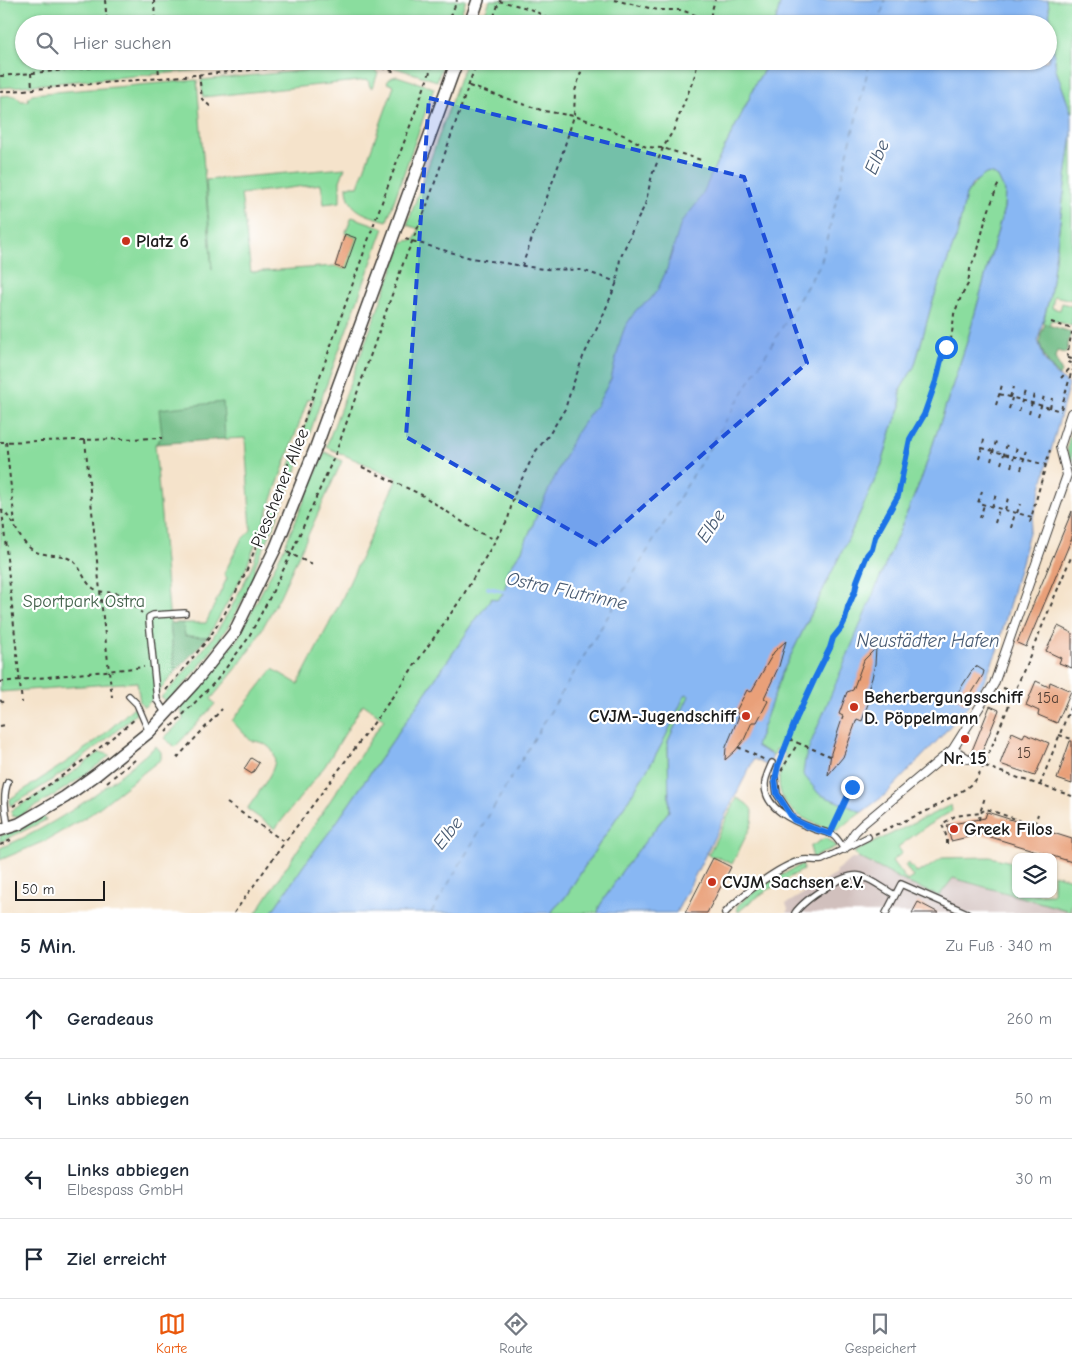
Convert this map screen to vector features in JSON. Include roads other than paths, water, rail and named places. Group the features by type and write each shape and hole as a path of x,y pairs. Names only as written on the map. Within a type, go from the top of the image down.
{"street":[{"path":"473,15 478,0"},
{"name":"Pieschener Allee","path":"4,828 19,824 65,797 98,774 149,732 194,683 234,633 276,547 316,447 454,70"},
{"path":"844,849 855,832 863,824 953,749 996,685 1069,476 1060,447 1071,413"},
{"path":"953,749 968,759"}],"lane":[{"path":"166,714 157,700 149,618 153,615 185,613"},
{"path":"128,696 137,704 149,732"},
{"path":"772,763 764,784 767,795 774,806 794,820 830,834 836,838 844,849"},
{"path":"775,780 777,794 794,820"},
{"path":"4,828 6,810 4,790 8,782"},
{"path":"725,913 756,886 795,862 822,860 868,837"},
{"path":"795,913 810,897 844,877 855,875 861,876 895,896"},
{"path":"886,913 901,884 967,913"}],"water":[{"path":"781,0 1048,0 1050,15 777,15"},
{"path":"764,70 1056,70 1072,115 1072,134 1050,295 1038,340 1044,359 1055,374 1069,384 997,651 983,684 971,702 938,740 885,795 862,812 819,794 803,774 810,745 922,477 967,342 1004,208 1005,192 998,177 990,173 973,183 966,195 957,235 932,303 914,367 900,390 901,406 892,428 882,464 849,537 782,673 756,746 773,756 768,766 754,759 676,913 598,913 599,907 622,871 669,811 668,741 689,696 687,694 658,752 637,786 566,896 551,913 271,913 334,826 477,618 492,598 497,600 503,594 508,578 505,576 522,550 575,435 597,405 611,379 625,327 636,310 650,300 658,289 667,269 681,223 698,202 704,191 755,84"}],"waterway":[{"name":"Ostra Flutrinne","path":"488,588 508,592"}],"place":[{"name":"Platz 6","path":"126,241"},
{"name":"Beherbergungsschiff D. Pöppelmann","path":"854,707"},
{"name":"CVJM-Jugendschiff","path":"746,716"},
{"name":"Nr. 15","path":"965,739"},
{"name":"Greek Filos","path":"954,829"},
{"name":"CVJM Sachsen e.V.","path":"712,882"}],"water label":[{"name":"Elbe","path":"877,157"},
{"name":"Elbe","path":"711,526"},
{"name":"Neustädter Hafen","path":"928,641"},
{"name":"Elbe","path":"448,833"}],"park label":[{"name":"Sportpark Ostra","path":"84,601"}]}
